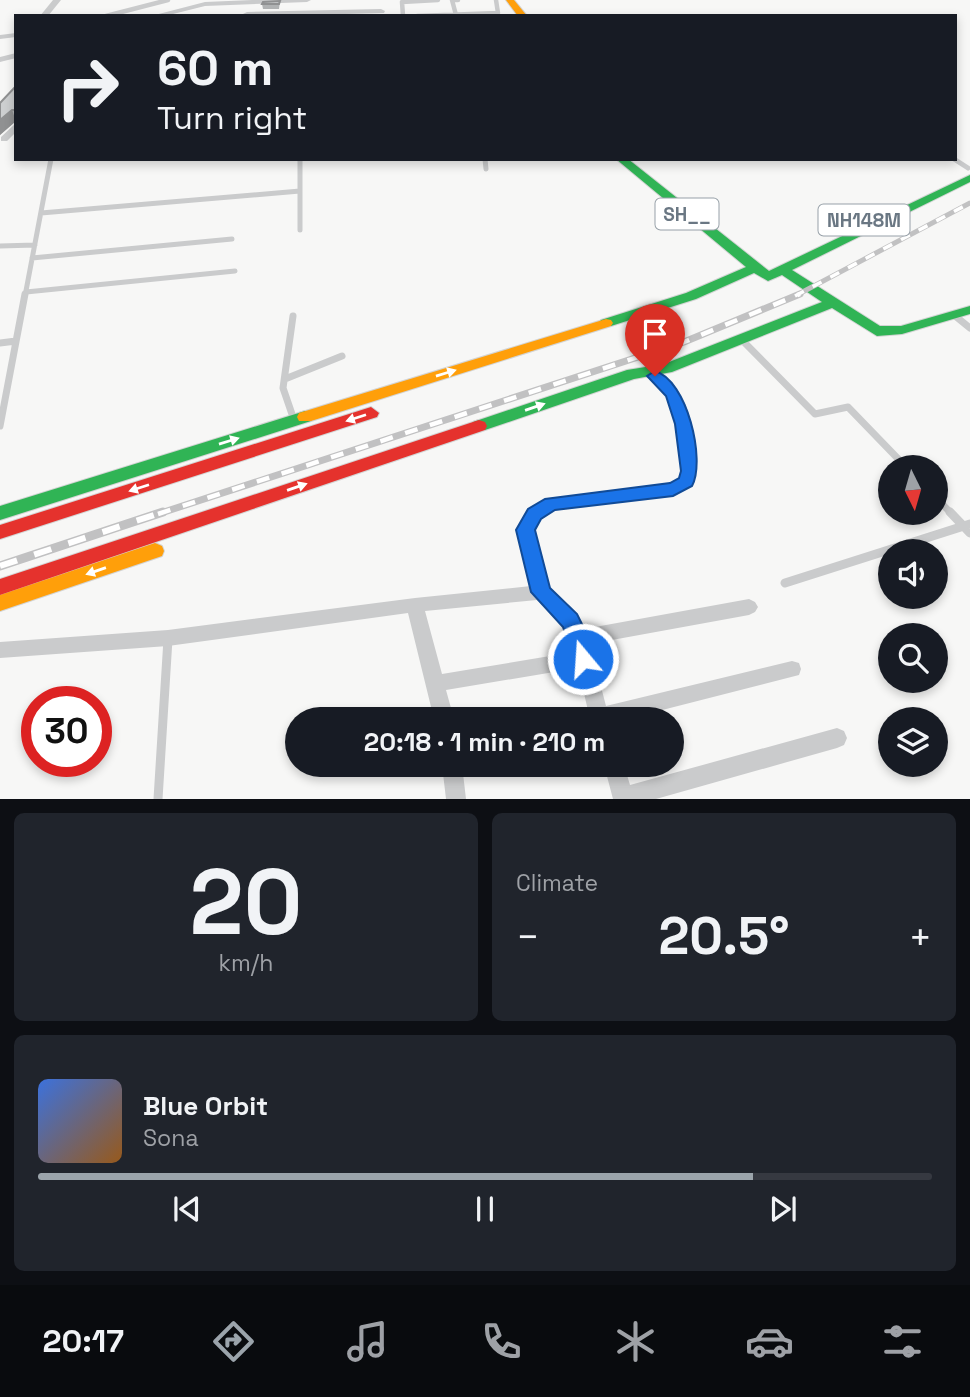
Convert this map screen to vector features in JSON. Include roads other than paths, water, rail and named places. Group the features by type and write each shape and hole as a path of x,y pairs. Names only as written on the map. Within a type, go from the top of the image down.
{"main road":[{"path":"503,0 514,14"},
{"path":"510,0 521,14"},
{"name":"SH__","path":"623,161 719,240 769,271"},
{"name":"SH__","path":"632,161 769,271"},
{"name":"NH148M","path":"769,271 867,219 970,171"},
{"path":"717,284 726,262 719,240"},
{"path":"0,532 689,312 769,271"},
{"path":"0,513 691,296 717,284 769,271 831,303 877,331 902,330 970,310"},
{"path":"0,603 642,384 661,372 831,303"},
{"path":"0,587 632,374 661,372"}],"street":[{"path":"46,14 57,0"},
{"path":"163,14 222,2 307,0"},
{"path":"319,12 321,0"},
{"path":"219,14 222,2"},
{"path":"193,14 197,5"},
{"path":"271,14 381,11"},
{"path":"4,139 14,128"},
{"path":"597,707 579,638 570,621 541,592 526,530 535,514 552,504 673,489 686,482 690,471 683,424 673,394 661,372"},
{"path":"0,650 168,638 415,605 541,592"},
{"path":"415,605 442,707"},
{"path":"579,638 749,607"},
{"path":"438,684 583,659"},
{"path":"643,707 792,669"},
{"path":"618,777 624,798 837,738"},
{"path":"453,777 456,799"}],"lane":[{"path":"114,14 168,0"},
{"path":"403,14 402,2 438,0"},
{"path":"456,14 452,0 458,0"},
{"path":"477,14 498,13 500,10 496,0"},
{"path":"0,426 51,161"},
{"path":"300,161 300,230"},
{"path":"485,161 486,169"},
{"path":"41,212 300,191"},
{"path":"32,258 232,239"},
{"path":"0,246 35,245"},
{"path":"26,292 236,271"},
{"path":"954,315 970,328"},
{"path":"293,316 284,393 295,421"},
{"path":"741,339 816,414 848,407 894,455"},
{"path":"0,343 16,341"},
{"path":"285,379 342,356"},
{"path":"948,509 968,528"},
{"path":"785,583 968,528"},
{"path":"158,799 168,638"}],"railway":[{"path":"795,296 970,203"},
{"path":"158,514 684,342 800,294"},
{"path":"0,566 163,512"}]}
